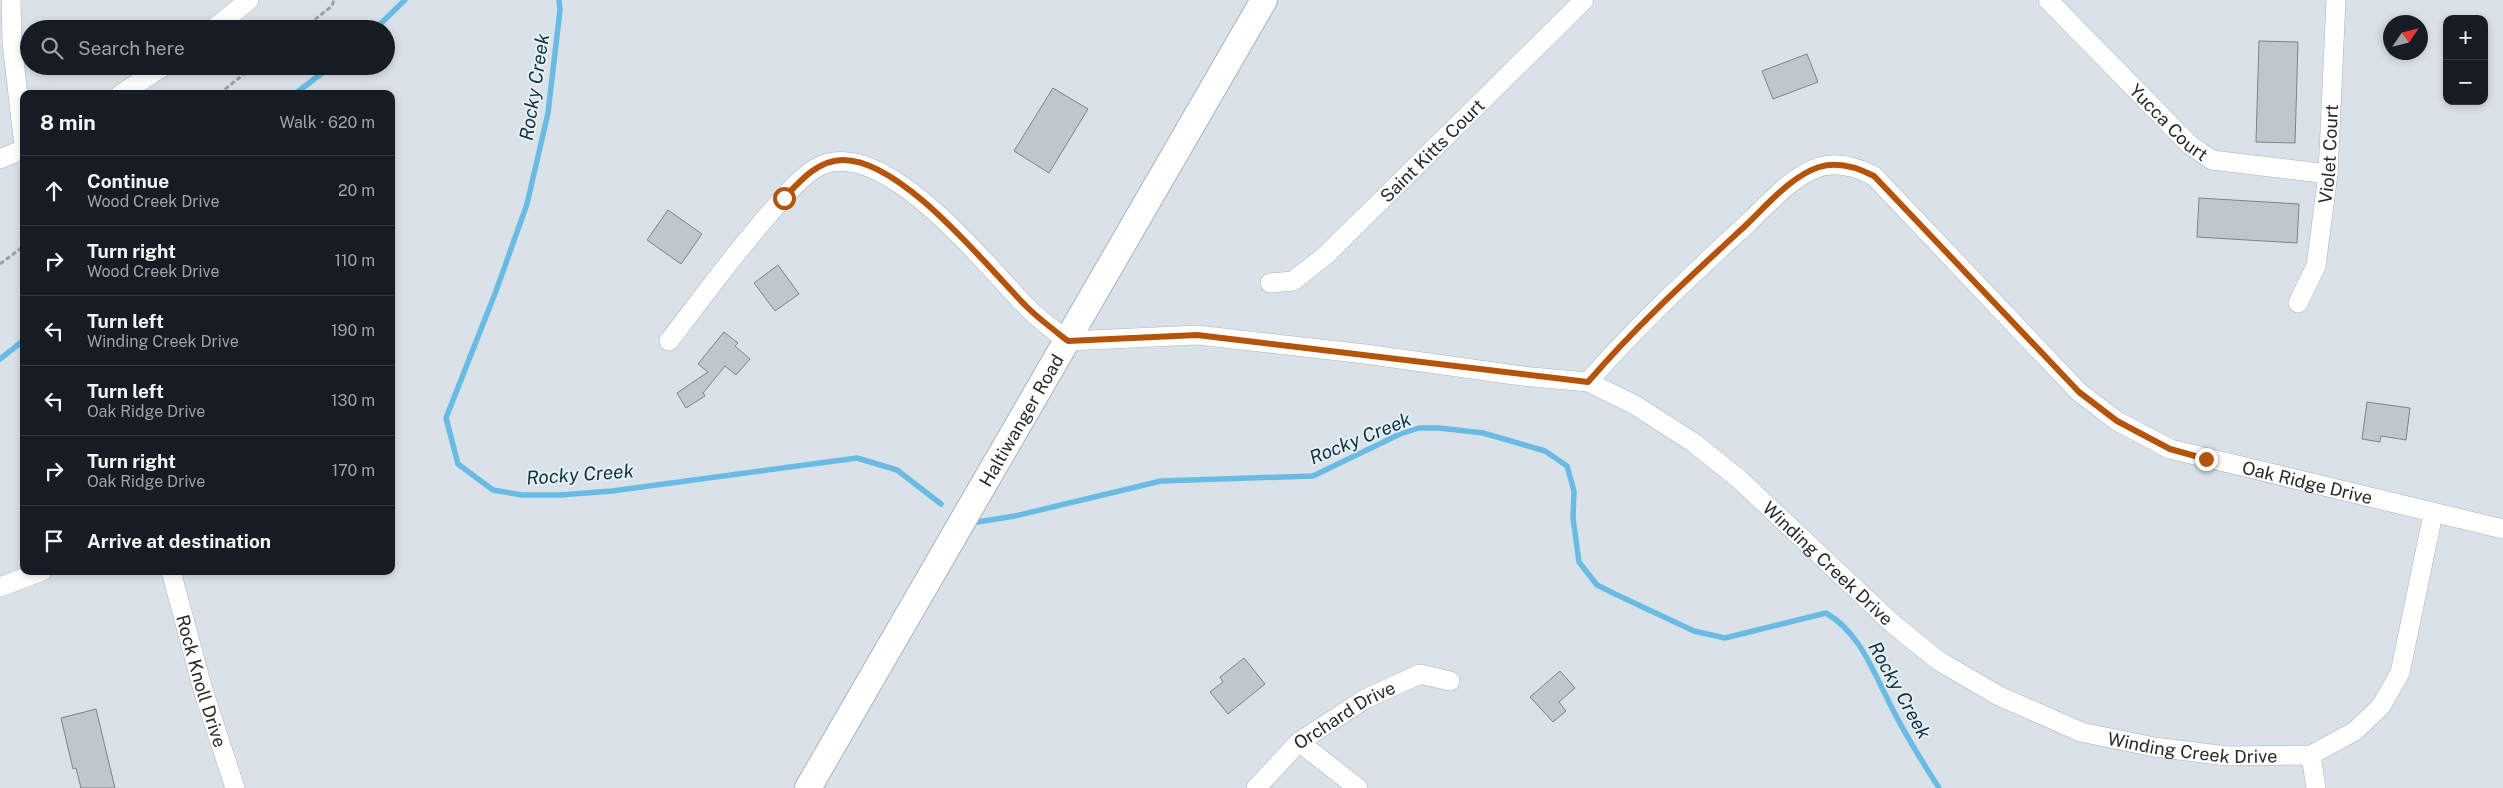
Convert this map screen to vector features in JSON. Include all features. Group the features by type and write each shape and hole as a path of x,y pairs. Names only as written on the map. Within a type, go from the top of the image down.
{"street":[{"path":"11,0 12,43 20,113"},
{"path":"224,20 249,0"},
{"name":"Haltiwanger Road","path":"808,788 1264,0"},
{"name":"Saint Kitts Court","path":"1270,282 1293,281 1326,255 1584,0"},
{"name":"Yucca Court","path":"2048,0 2190,145 2212,160 2328,174"},
{"name":"Violet Court","path":"2298,303 2316,266 2328,174 2336,0"},
{"path":"127,90 150,75"},
{"path":"0,159 20,150"},
{"path":"669,341 745,242 802,179 815,168 828,162 854,161 872,168 910,191 955,231 1028,308 1068,341"},
{"name":"Oak Ridge Drive","path":"1588,382 1616,350 1707,261 1799,176 1821,166 1855,166 1874,176 2079,392 2117,421 2170,449 2503,530"},
{"name":"Winding Creek Drive","path":"1068,341 1197,335 1588,382 1636,405 1694,443 1739,479 1893,624 1939,661 1999,696 2081,732 2154,746 2228,756 2311,755 2339,740 2361,725 2381,706 2400,673 2433,514"},
{"path":"0,587 32,575"},
{"name":"Rock Knoll Drive","path":"173,575 203,690 235,788"},
{"name":"Orchard Drive","path":"1256,788 1299,742 1365,699 1420,674 1450,681"},
{"path":"1299,742 1358,788"},
{"path":"2311,755 2316,788"}],"path":[{"path":"314,20 332,6 334,0"},
{"path":"224,90 243,75"},
{"path":"0,264 20,249"}],"building":[{"path":"2259,41 2298,42 2295,143 2256,142"},
{"path":"1807,54 1818,82 1773,99 1762,71"},
{"path":"1053,88 1088,109 1049,173 1014,151"},
{"path":"2199,198 2299,204 2297,243 2197,237"},
{"path":"668,210 702,234 681,264 647,240"},
{"path":"778,265 799,294 775,311 754,283"},
{"path":"724,332 738,343 735,346 750,359 736,375 725,366 703,393 705,396 686,408 677,393 708,372 698,364"},
{"path":"2367,402 2410,408 2406,440 2381,436 2380,442 2362,439"},
{"path":"1244,658 1265,684 1228,714 1210,692 1223,682 1220,677"},
{"path":"1560,671 1575,688 1559,702 1566,711 1553,722 1530,697"},
{"path":"96,709 115,788 81,788 76,768 73,769 61,718"}],"waterway":[{"name":"Rocky Creek","path":"384,20 405,0"},
{"name":"Rocky Creek","path":"559,0 560,10 548,113 527,204 496,291 446,418 458,464 493,490 522,495 560,495 612,491 857,458 897,470 941,504"},
{"name":"Rocky Creek","path":"300,90 319,75"},
{"name":"Rocky Creek","path":"0,359 20,343"},
{"name":"Rocky Creek","path":"971,523 1015,516 1161,481 1313,476 1400,434 1419,428 1439,428 1483,433 1545,451 1567,466 1574,491 1573,518 1579,562 1597,585 1694,631 1725,638 1826,613 1837,621 1847,630 1864,652 1900,724 1939,788"}],"route":[{"path":"784,198 815,168 828,162 854,161 872,168 910,191 955,231 1028,308 1068,341 1197,335 1365,354 1522,376 1588,382 1616,350 1707,261 1799,176 1821,166 1855,166 1874,176 2079,392 2117,421 2170,449 2206,459"}]}
